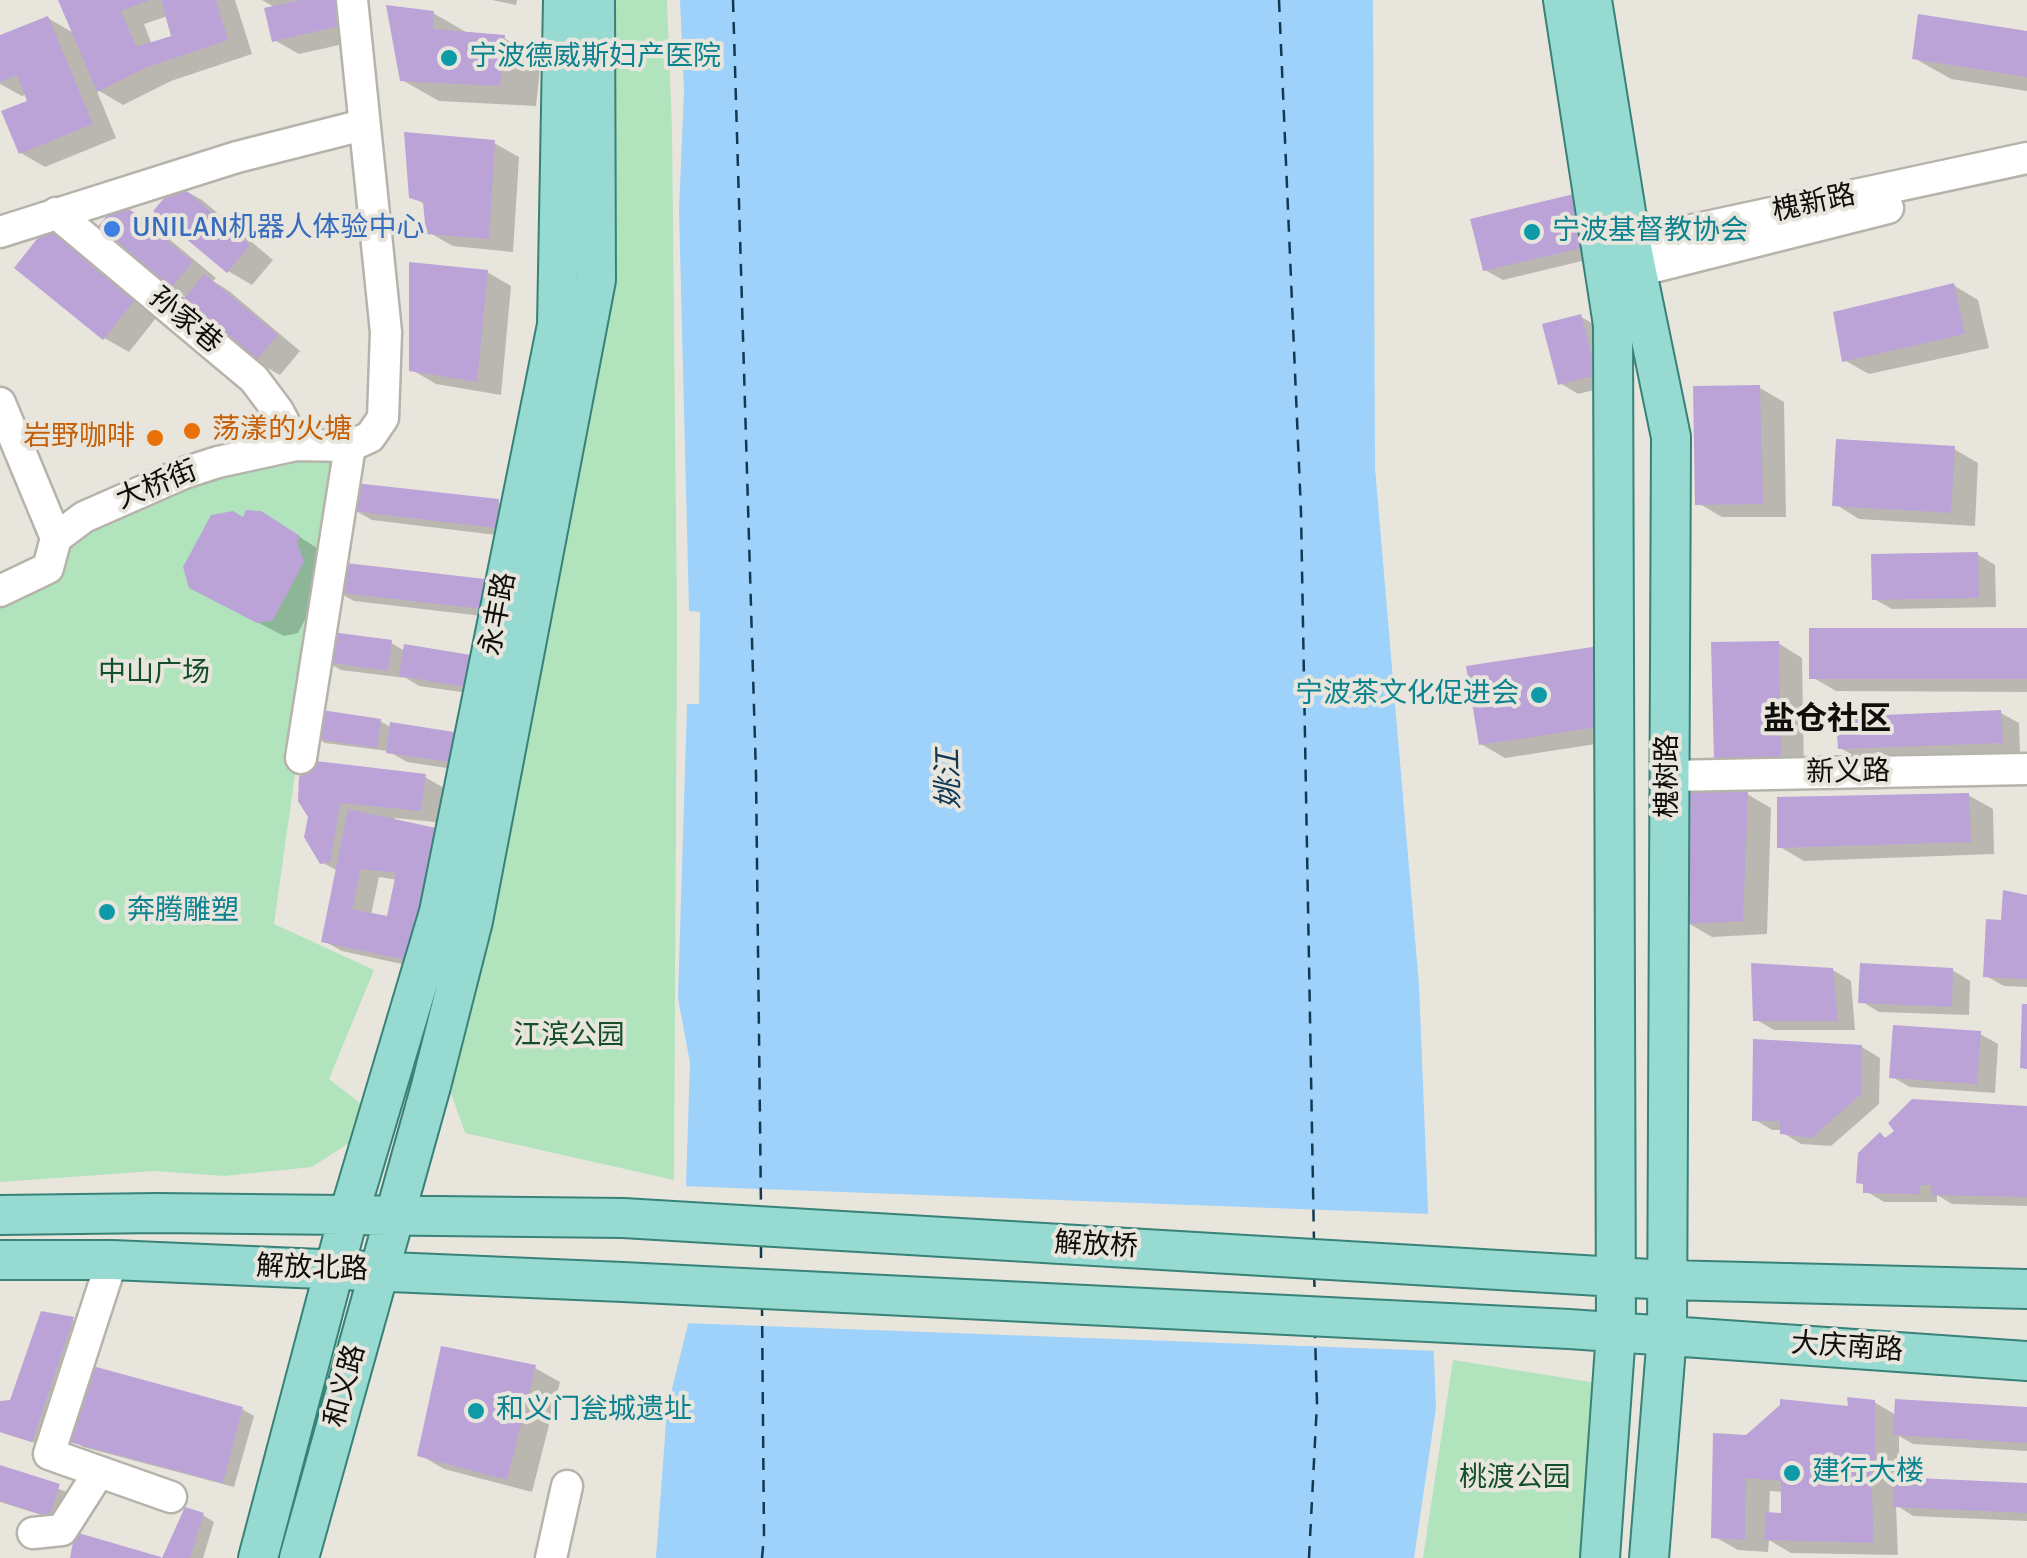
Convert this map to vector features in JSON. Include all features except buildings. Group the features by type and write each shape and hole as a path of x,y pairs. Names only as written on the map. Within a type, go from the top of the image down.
{"main road":[{"name":"永丰路","path":"348,1214 440,912 557,325 563,0"},
{"name":"永丰路","path":"395,1214 473,921 596,280 595,0"},
{"name":"槐树路","path":"1563,0 1618,261 1671,437 1668,1335 1649,1558"},
{"name":"槐树路","path":"1592,0 1618,261 1613,325 1616,1332 1600,1558"},
{"name":"和义路","path":"258,1558 348,1214"},
{"name":"和义路","path":"299,1558 395,1214"},
{"name":"解放北路","path":"0,1215 623,1218"},
{"name":"解放桥","path":"623,1218 1667,1280"},
{"name":"解放北路","path":"0,1260 112,1260 378,1271 1567,1328"},
{"path":"1667,1280 2027,1289"},
{"name":"大庆南路","path":"1567,1328 2027,1361"}],"street":[{"path":"300,758 350,446 370,436 383,418 386,332 352,0"},
{"path":"0,232 237,157 363,125"},
{"name":"槐新路","path":"1618,261 2027,158"},
{"name":"槐新路","path":"1618,261 2027,175"},
{"name":"孙家巷","path":"56,213 254,380 278,410 296,446"},
{"path":"0,403 7,443 56,538"},
{"name":"大桥街","path":"0,591 48,568 56,538 84,517 184,473 296,446 350,446"},
{"name":"新义路","path":"1669,776 2027,769"},
{"path":"112,1260 49,1454 171,1498"},
{"path":"32,1533 62,1530 98,1472"},
{"path":"552,1558 567,1486"}],"green space":[{"name":"江滨公园","path":"597,0 667,0 677,624 674,1180 465,1133 451,1093 594,315"},
{"name":"中山广场","path":"340,453 274,924 374,970 329,1079 370,1111 352,1141 312,1167 224,1176 154,1171 0,1182 0,578 244,463"},
{"name":"桃渡公园","path":"1453,1360 1603,1384 1587,1558 1423,1558"}],"water":[{"name":"姚江","path":"680,0 1373,0 1375,468 1419,985 1436,1408 1414,1558 656,1558 667,1409 697,1288 686,1183 690,1063 678,998 687,704 699,704 700,612 689,611 679,210 684,91"}],"pier":[{"path":"681,1186 1433,1214 1439,1351 683,1323 692,1287"}],"ferry route":[{"path":"733,0 756,775 761,1208"},
{"path":"1279,0 1301,512 1314,1242"},
{"path":"761,1246 761,1273"},
{"path":"1314,1275 1315,1297"},
{"path":"762,1306 762,1558"},
{"path":"1309,1558 1317,1403 1315,1335"}],"place":[{"name":"宁波德威斯妇产医院","path":"449,58"},
{"name":"UNILAN机器人体验中心","path":"112,229"},
{"name":"宁波基督教协会","path":"1532,232"},
{"name":"荡漾的火塘","path":"192,431"},
{"name":"岩野咖啡","path":"155,438"},
{"name":"宁波茶文化促进会","path":"1539,695"},
{"name":"奔腾雕塑","path":"107,912"},
{"name":"和义门瓮城遗址","path":"476,1411"},
{"name":"建行大楼","path":"1792,1473"}],"district":[{"name":"盐仓社区","path":"1827,721"}]}
